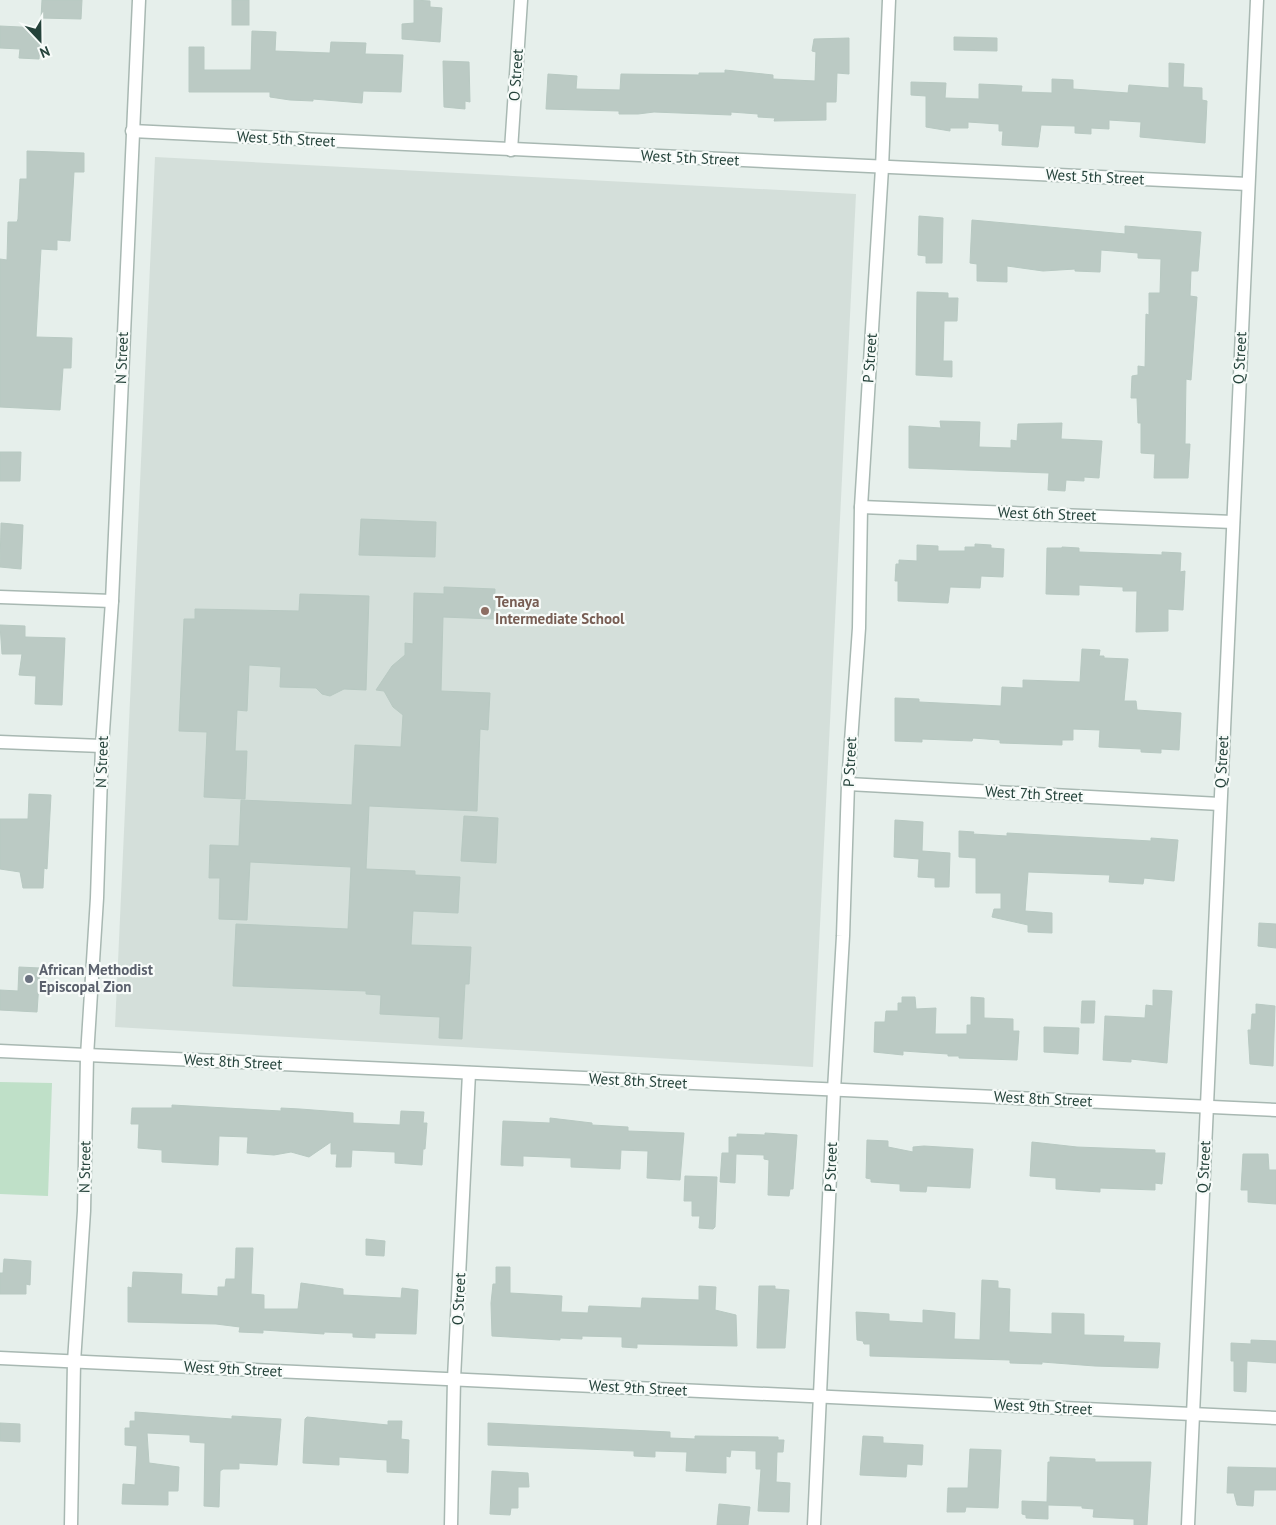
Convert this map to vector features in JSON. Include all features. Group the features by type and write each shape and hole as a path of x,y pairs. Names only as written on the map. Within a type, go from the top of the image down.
{"street":[{"name":"N Street","path":"71,1525 74,1362 84,1211 87,1056 97,898 102,746 112,601 139,0"},
{"name":"O Street","path":"512,150 521,0"},
{"name":"P Street","path":"814,1525 843,936 848,784 859,628 861,507 882,168 889,0"},
{"name":"Q Street","path":"1188,1525 1257,0"},
{"name":"West 5th Street","path":"132,132 1248,184"},
{"name":"West 6th Street","path":"861,507 1233,522"},
{"path":"0,597 112,601"},
{"path":"0,742 102,746"},
{"name":"West 7th Street","path":"848,784 1220,804"},
{"name":"West 8th Street","path":"0,1051 1276,1110"},
{"name":"O Street","path":"450,1525 454,1379 469,1073"},
{"name":"West 9th Street","path":"0,1358 1276,1418"}],"shaded area":[{"name":"Tenaya Intermediate School","path":"155,157 856,194 813,1067 115,1027"}],"green space":[{"path":"0,1082 52,1083 48,1196 0,1194"}],"building":[{"path":"42,0 82,0 81,19 41,18"},
{"path":"232,0 249,0 249,25 232,25"},
{"path":"414,0 430,1 430,7 442,8 440,42 402,39 402,24 414,23"},
{"path":"0,26 41,28 39,59 19,58 20,49 0,48"},
{"path":"252,31 276,32 275,51 330,53 331,42 366,43 365,54 403,55 401,92 363,91 362,103 313,99 313,101 290,100 270,97 270,92 189,92 189,47 204,47 204,70 251,70"},
{"path":"954,37 997,38 997,51 954,50"},
{"path":"849,38 849,74 837,73 836,102 826,102 826,120 774,121 775,118 758,117 758,114 731,112 731,115 654,112 619,114 619,111 546,109 548,74 577,76 576,89 620,90 621,74 699,75 699,73 725,73 725,70 773,75 773,79 815,81 816,52 812,51 814,39"},
{"path":"443,61 469,62 470,102 465,101 465,109 444,107"},
{"path":"1169,63 1184,64 1183,87 1202,88 1202,100 1207,101 1205,143 1140,137 1141,122 1109,120 1109,129 1091,128 1091,134 1075,133 1075,126 1041,125 1038,147 1002,145 1003,131 999,131 999,124 968,122 968,128 950,128 950,131 926,127 926,96 911,95 911,82 946,83 945,98 979,99 979,84 1022,86 1021,92 1052,93 1052,79 1073,80 1073,89 1128,93 1129,85 1169,88"},
{"path":"27,151 84,153 84,172 74,172 70,241 57,240 57,250 41,249 36,337 72,338 71,368 63,368 60,410 0,407 0,259 7,260 8,222 17,222 18,219 20,179 27,179"},
{"path":"919,216 943,218 942,263 926,263 926,256 918,255"},
{"path":"972,220 1125,234 1125,226 1201,232 1198,271 1191,271 1190,296 1197,297 1191,380 1186,379 1185,444 1190,444 1188,478 1154,478 1155,454 1141,453 1141,423 1138,423 1137,398 1131,398 1132,376 1138,375 1138,366 1145,367 1146,314 1149,315 1149,293 1160,293 1161,259 1138,258 1138,253 1101,250 1100,272 1075,271 1075,269 1043,271 1007,266 1007,282 977,281 977,264 970,263"},
{"path":"917,292 948,293 948,298 958,298 957,321 944,321 943,361 952,361 952,377 916,375"},
{"path":"940,421 980,422 979,447 1011,448 1011,440 1017,441 1018,424 1062,423 1061,439 1102,441 1099,478 1084,477 1084,481 1066,480 1065,491 1048,490 1049,473 909,468 909,426 941,428"},
{"path":"0,452 21,452 20,481 0,481"},
{"path":"361,519 436,522 435,557 359,555"},
{"path":"1,523 23,525 21,569 0,567"},
{"path":"975,544 991,545 991,548 1004,549 1003,577 981,576 980,588 950,587 948,603 898,601 898,581 895,581 896,564 899,564 899,560 917,561 917,545 938,546 938,551 965,551 965,547 975,547"},
{"path":"1047,548 1079,548 1079,552 1162,555 1162,552 1181,553 1180,572 1185,571 1183,610 1168,609 1168,631 1136,632 1137,591 1123,591 1123,587 1079,585 1079,595 1046,594"},
{"path":"444,587 495,589 494,619 443,617 441,691 490,693 488,730 480,729 477,811 369,806 366,869 415,871 415,875 460,877 458,913 413,911 411,945 471,947 469,984 465,984 462,1039 439,1038 440,1017 380,1014 381,995 366,994 366,991 233,986 236,924 348,929 351,867 250,862 247,920 219,919 220,878 209,878 210,845 239,846 241,800 352,805 355,745 401,747 403,715 393,707 384,691 376,690 392,666 405,655 405,643 413,644 414,593 444,594"},
{"path":"300,594 369,596 366,690 344,689 330,696 322,694 316,688 280,687 281,667 249,665 247,711 237,710 235,751 247,751 245,799 204,797 207,732 179,731 184,619 195,619 195,609 299,611"},
{"path":"0,625 25,626 25,637 65,638 62,705 35,704 36,676 19,675 22,654 2,654"},
{"path":"1082,649 1100,650 1099,656 1104,656 1104,658 1128,659 1124,701 1136,701 1137,710 1181,713 1179,750 1161,749 1161,753 1141,752 1141,749 1099,747 1100,730 1073,729 1073,740 1062,740 1062,745 1000,743 1000,740 973,738 972,741 922,739 922,742 895,741 895,698 919,699 919,702 1001,706 1002,687 1023,688 1023,680 1080,682"},
{"path":"29,794 51,795 47,869 44,868 43,888 23,888 20,872 0,869 0,819 28,819"},
{"path":"464,816 498,818 496,863 461,861"},
{"path":"895,820 923,822 922,851 950,853 949,887 935,887 935,878 918,877 919,859 894,857"},
{"path":"959,831 974,832 973,834 1007,836 1007,833 1151,841 1151,838 1178,840 1174,881 1144,878 1143,884 1109,882 1110,875 1028,872 1025,911 1052,913 1052,933 1028,932 1028,925 992,917 994,909 1001,909 1001,893 976,893 976,858 959,857"},
{"path":"1259,923 1276,924 1276,948 1258,946"},
{"name":"African Methodist Episcopal Zion","path":"19,967 40,968 37,1012 0,1010 0,990 18,991"},
{"path":"1153,990 1172,991 1167,1063 1131,1059 1131,1062 1103,1060 1105,1016 1145,1018 1146,1005 1153,1006"},
{"path":"902,997 915,997 916,1009 936,1008 935,1034 967,1034 967,1025 971,1025 971,997 984,998 984,1018 1013,1019 1013,1031 1019,1031 1017,1060 959,1058 959,1056 948,1056 948,1054 903,1051 903,1055 874,1052 875,1022 885,1022 886,1011 898,1011 898,1003 902,1003"},
{"path":"1082,1001 1095,1001 1094,1023 1081,1023"},
{"path":"1256,1004 1275,1006 1273,1066 1250,1064 1248,1030 1251,1030 1252,1014 1256,1014"},
{"path":"1044,1027 1079,1028 1078,1054 1044,1052"},
{"path":"172,1105 281,1111 281,1108 353,1113 353,1123 400,1125 401,1111 424,1112 423,1123 427,1123 422,1165 395,1163 395,1152 352,1150 351,1167 336,1167 337,1154 331,1154 331,1142 309,1157 291,1152 274,1155 247,1153 248,1137 219,1136 218,1165 162,1162 162,1150 138,1148 139,1124 131,1124 132,1108 172,1108"},
{"path":"550,1118 592,1123 592,1125 628,1127 628,1131 684,1133 680,1180 647,1178 648,1151 621,1150 620,1169 571,1167 571,1158 523,1156 523,1166 501,1165 503,1121 550,1123"},
{"path":"765,1133 797,1135 793,1189 790,1189 789,1196 768,1195 769,1160 764,1159 764,1155 736,1154 735,1183 720,1182 722,1153 729,1153 729,1137 737,1137 737,1134 765,1135"},
{"path":"867,1140 888,1141 888,1147 913,1152 913,1147 924,1146 973,1149 970,1188 927,1186 926,1192 900,1191 900,1184 871,1182 871,1179 866,1178"},
{"path":"1032,1142 1077,1147 1155,1150 1155,1153 1165,1153 1162,1184 1155,1183 1155,1190 1100,1188 1100,1192 1056,1189 1056,1178 1030,1176"},
{"path":"1243,1154 1268,1154 1269,1170 1276,1170 1276,1204 1248,1202 1248,1190 1241,1190"},
{"path":"685,1176 717,1177 715,1227 713,1229 699,1228 700,1216 692,1216 692,1201 684,1201"},
{"path":"366,1239 385,1241 384,1256 366,1255"},
{"path":"236,1248 253,1248 251,1294 264,1295 264,1309 298,1309 301,1283 343,1289 343,1295 401,1298 402,1288 418,1290 416,1334 375,1333 375,1338 353,1337 353,1333 324,1332 324,1334 263,1330 263,1333 239,1332 240,1327 216,1324 128,1322 128,1287 132,1288 133,1272 182,1274 181,1294 218,1296 218,1287 225,1287 226,1279 235,1279"},
{"path":"4,1259 31,1261 30,1285 26,1284 26,1294 0,1294 0,1273 3,1273"},
{"path":"496,1267 510,1267 510,1293 562,1296 561,1312 588,1313 589,1306 641,1308 642,1298 699,1300 699,1286 716,1287 715,1310 736,1315 737,1346 637,1344 637,1348 622,1347 622,1337 582,1336 582,1339 560,1338 560,1340 492,1336 491,1303 493,1284 496,1284"},
{"path":"982,1280 998,1281 998,1288 1010,1289 1009,1332 1052,1334 1052,1313 1084,1314 1084,1335 1124,1336 1123,1342 1160,1343 1158,1368 1042,1362 1042,1364 1010,1363 1010,1360 870,1356 870,1344 864,1344 863,1341 857,1340 856,1312 889,1314 889,1321 923,1323 923,1310 955,1313 954,1339 980,1340"},
{"path":"759,1286 775,1286 775,1289 789,1290 785,1348 757,1348"},
{"path":"1251,1340 1276,1341 1276,1363 1247,1361 1246,1392 1234,1391 1234,1361 1231,1361 1231,1343 1251,1344"},
{"path":"135,1412 232,1419 232,1416 281,1419 277,1465 239,1463 239,1469 223,1469 220,1471 219,1507 204,1506 205,1443 190,1442 190,1435 147,1433 149,1463 179,1467 178,1491 168,1491 168,1505 122,1504 123,1484 135,1485 137,1446 125,1445 125,1428 130,1428 130,1421 135,1421"},
{"path":"307,1417 388,1425 388,1421 402,1421 401,1439 409,1440 408,1473 387,1472 387,1460 339,1457 339,1465 303,1463 305,1419"},
{"path":"0,1423 20,1424 20,1442 0,1441"},
{"path":"488,1423 670,1432 670,1438 695,1439 695,1436 778,1437 778,1440 784,1440 783,1452 777,1452 776,1482 790,1483 789,1512 758,1511 761,1469 756,1469 756,1451 731,1450 730,1457 726,1456 726,1473 686,1471 687,1452 655,1451 655,1457 634,1456 634,1451 488,1445"},
{"path":"863,1436 883,1437 883,1443 923,1445 922,1465 907,1464 906,1477 860,1475"},
{"path":"970,1449 1001,1450 998,1508 966,1507 965,1512 947,1512 948,1488 968,1488"},
{"path":"1050,1457 1095,1459 1095,1462 1151,1462 1147,1525 1134,1525 1134,1519 1093,1517 1094,1509 1082,1508 1082,1506 1048,1505 1048,1519 1026,1518 1026,1515 1022,1514 1022,1501 1047,1502 1048,1462 1050,1462"},
{"path":"1228,1467 1276,1468 1276,1490 1254,1490 1253,1506 1237,1505 1234,1493 1227,1493"},
{"path":"492,1471 528,1473 529,1487 518,1487 518,1508 511,1508 510,1515 490,1514"},
{"path":"719,1504 750,1507 748,1525 717,1525"}],"place":[{"name":"Tenaya Intermediate School","path":"485,611"},
{"name":"African Methodist Episcopal Zion","path":"29,979"}]}
